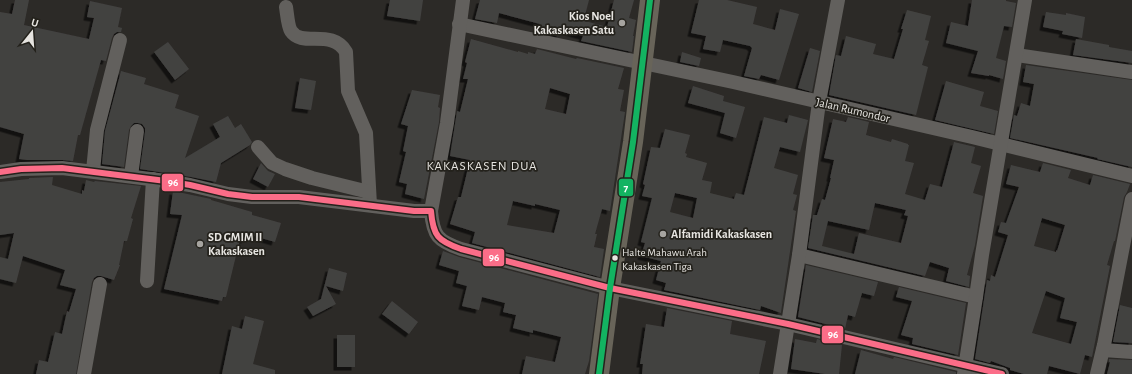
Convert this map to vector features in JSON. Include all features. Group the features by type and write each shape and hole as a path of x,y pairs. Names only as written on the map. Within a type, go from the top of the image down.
{"highway":[{"path":"599,374 610,288 633,142 650,0"}],"street":[{"path":"463,0 447,123 431,211 432,226 446,244 610,288 788,324 964,370 1002,374"},
{"path":"780,374 819,102 838,0"},
{"path":"964,370 1000,144 1025,0"},
{"path":"286,7 290,30 295,36 303,39 324,39 336,42 343,46 346,52 348,91 366,133 369,199"},
{"name":"Jalan Rumondor","path":"460,24 733,82 972,137 1132,176"},
{"path":"93,171 97,130 120,40"},
{"path":"1016,55 1132,72"},
{"path":"131,176 137,131"},
{"path":"258,147 272,162 285,169 369,199 414,211 431,211"},
{"path":"0,172 21,169 62,168 153,179 190,185 228,194 252,197 369,199"},
{"path":"147,281 153,179"},
{"path":"1097,374 1132,199"},
{"path":"798,255 976,298"},
{"path":"84,374 100,284"},
{"path":"1103,350 1132,352"}],"building":[{"path":"15,0 29,0 24,25 89,39 94,18 87,17 90,1 122,8 118,27 122,28 121,32 114,34 106,61 101,60 80,135 78,135 73,161 19,159 24,134 0,127 0,12 12,14"},
{"path":"390,0 423,0 420,21 387,16"},
{"path":"480,0 589,0 584,19 585,21 607,27 614,0 634,0 629,18 636,20 632,52 581,41 583,36 561,30 559,36 538,32 540,24 499,13 497,23 475,19"},
{"path":"699,0 727,0 757,7 753,24 775,30 780,9 799,14 779,80 761,75 759,79 744,76 752,48 750,46 723,40 720,52 703,49 706,36 691,33"},
{"path":"972,0 1006,0 1016,3 1012,27 1004,26 996,58 1006,61 1003,79 989,75 971,73 978,51 946,43 951,22 968,26"},
{"path":"907,10 931,16 925,40 929,41 922,65 928,67 916,115 829,95 836,55 841,56 846,36 876,44 873,54 894,59"},
{"path":"1046,12 1066,15 1066,13 1085,17 1082,38 1062,34 1063,31 1043,27"},
{"path":"471,39 528,54 528,52 535,54 537,49 576,59 624,68 618,89 624,90 620,111 625,112 610,211 602,209 595,234 597,234 594,247 604,249 600,277 472,243 475,232 450,224 458,197 461,197 470,160 450,156 457,111 460,112 468,79 463,79 467,63 465,62","holes":["550,88 570,94 566,114 545,109","513,201 560,210 554,233 507,225"]},
{"path":"1076,39 1132,51 1132,63 1073,55"},
{"path":"168,42 189,69 175,80 154,52"},
{"path":"810,48 820,51 812,92 798,88"},
{"path":"682,52 701,58 699,66 680,62"},
{"path":"1026,65 1132,80 1132,167 1010,138 1014,115 1017,116 1021,103 1030,106 1034,84 1023,82"},
{"path":"121,71 146,78 144,84 179,95 175,108 199,116 185,158 220,137 213,124 228,116 235,128 241,124 252,142 250,145 221,163 216,182 140,169 145,128 142,124 134,123 129,130 124,167 102,164 105,131"},
{"path":"300,78 316,81 311,110 295,108"},
{"path":"946,81 984,92 980,106 998,111 994,134 935,120"},
{"path":"693,86 724,96 723,101 745,107 736,138 720,133 725,113 688,103"},
{"path":"412,90 440,95 438,107 440,108 439,122 424,199 405,194 407,184 399,182 406,152 403,151 408,126 401,124"},
{"path":"789,115 808,120 800,152 780,147 774,168 798,175 793,194 797,195 793,210 796,211 781,313 761,306 760,310 664,290 666,283 656,280 661,261 641,256 645,243 641,242 652,198 642,196 651,147 660,148 665,129 690,135 685,153 687,154 686,157 707,163 702,180 712,182 710,193 734,199 736,193 744,195 764,117 787,123","holes":["675,193 697,198 693,218 670,212"]},
{"path":"848,117 869,122 866,135 891,142 892,139 908,144 905,161 914,163 905,194 925,200 930,184 942,187 954,142 975,147 971,163 981,166 973,193 983,196 975,245 967,275 970,276 969,287 946,281 949,268 930,262 925,276 808,248 813,215 817,215 822,199 825,200 831,178 834,160 824,158 833,119 846,122","holes":["875,203 906,210 904,215 908,216 901,243 859,233 854,254 822,246 828,221 869,230"]},
{"path":"261,163 268,171 275,174 268,187 253,179"},
{"path":"1043,163 1071,170 1068,178 1090,185 1093,175 1130,184 1124,197 1115,241 1107,265 1110,266 1092,357 1085,355 1080,374 1049,366 1047,374 1024,374 1010,370 1010,368 991,361 990,363 975,359 987,280 990,281 991,275 995,277 1008,235 998,232 1001,222 1006,223 1019,187 1006,184 1011,165 1040,172","holes":["1042,218 1065,225 1056,252 1034,246","1046,291 1065,298 1060,318 1077,322 1071,344 1032,333"]},
{"path":"53,177 52,185 82,194 86,180 141,186 131,218 133,219 127,241 124,241 120,265 114,280 97,276 92,282 76,374 36,374 39,360 48,362 55,332 62,334 67,311 69,312 76,289 60,285 65,270 23,256 16,283 0,279 0,257 8,259 14,233 0,235 0,182 29,178"},
{"path":"173,191 211,199 252,212 252,215 281,223 275,242 247,234 245,240 240,239 226,297 223,297 222,301 164,289 182,215 170,214"},
{"path":"443,251 459,257 598,294 589,361 585,374 522,374 526,356 555,362 561,337 533,330 533,333 513,328 516,315 503,312 505,303 482,297 479,310 462,306 467,286 456,283 459,271 439,265"},
{"path":"806,265 878,282 874,296 862,293 855,317 848,315 845,329 798,317"},
{"path":"329,268 347,273 343,291 326,286 336,304 313,316 307,307 321,299"},
{"path":"899,287 966,303 958,355 912,344 913,338 901,335 912,301 896,297"},
{"path":"392,301 418,322 409,334 382,314"},
{"path":"1120,305 1132,308 1132,343 1113,342"},
{"path":"667,308 732,321 730,334 766,341 759,374 642,374 643,364 640,364 646,324 664,327"},
{"path":"245,316 264,321 253,364 275,370 275,374 222,374 232,326 242,329"},
{"path":"337,335 355,335 355,367 337,367"},
{"path":"795,339 816,343 817,339 842,345 839,374 825,374 791,369"},
{"path":"861,350 893,359 894,357 956,372 956,374 855,374"},
{"path":"1109,359 1132,360 1132,374 1107,374 1110,362"}],"transit line":[{"name":"7","path":"599,374 610,288 633,142 650,0"},
{"name":"96","path":"0,172 21,169 62,168 166,181 228,194 252,197 299,197 414,211 431,211 433,226 438,236 447,243 461,249 610,288 788,324 1002,374"}],"place":[{"name":"Kios Noel Kakaskasen Satu","path":"622,23"},
{"name":"Alfamidi Kakaskasen","path":"663,234"},
{"name":"SD GMIM II Kakaskasen","path":"200,244"},
{"name":"Halte Mahawu Arah Kakaskasen Tiga","path":"615,258"}],"district":[{"name":"KAKASKASEN DUA","path":"482,166"}]}
